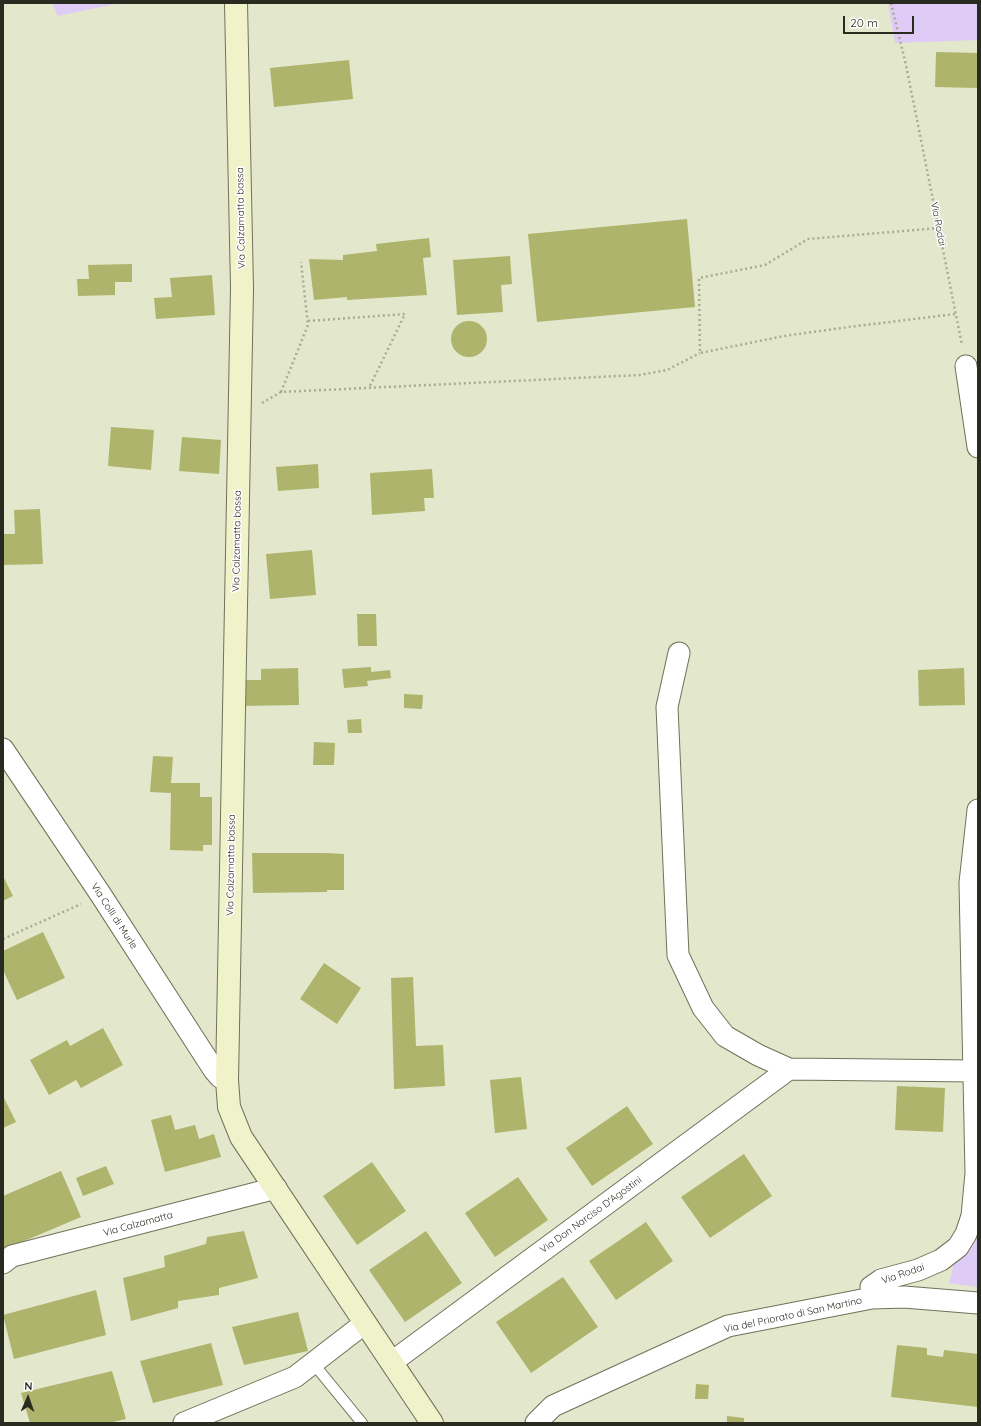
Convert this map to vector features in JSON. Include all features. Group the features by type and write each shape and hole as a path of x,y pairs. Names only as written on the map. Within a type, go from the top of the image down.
{"street":[{"name":"Via Calzamatta bassa","path":"227,1080 242,288 236,3"},
{"path":"966,366 978,447"},
{"path":"679,653 667,707 678,955 703,1008 725,1036 758,1055 789,1068 975,1072"},
{"name":"Via Colli di Murle","path":"3,749 101,895 214,1070 220,1077 227,1080"},
{"name":"Via Rodai","path":"872,1298 871,1287 881,1280 918,1270 941,1260 958,1247 966,1234 972,1216 976,1173 970,883 978,810"},
{"name":"Via Don Narciso D'Agostini","path":"392,1362 789,1068"},
{"path":"227,1080 229,1107 241,1137 432,1423"},
{"name":"Via Calzamatta","path":"3,1263 12,1256 276,1188"},
{"name":"Via del Priorato di San Martino","path":"536,1423 553,1406 728,1326 872,1298 904,1297 978,1303"},
{"path":"184,1423 295,1377 365,1323"}],"lane":[{"path":"313,1363 362,1423"}],"path":[{"name":"Via Rodai","path":"891,3 906,65 966,366"},
{"path":"700,353 699,278 765,265 808,239 939,228"},
{"path":"280,392 308,324 301,262"},
{"path":"308,321 405,314 368,388"},
{"path":"240,415 280,392 639,375 667,370 700,353 784,336 849,326 955,314"},
{"path":"3,939 101,895"}],"shaded area":[{"path":"52,3 120,3 58,16"},
{"path":"888,3 978,3 978,40 895,43"},
{"path":"978,1170 978,1287 949,1283"}],"building":[{"path":"936,52 978,53 978,88 935,87"},
{"path":"349,60 353,99 274,107 270,68"},
{"path":"687,219 695,307 537,322 528,234"},
{"path":"429,238 431,257 423,258 427,295 347,300 347,297 314,300 309,259 343,260 343,255 377,251 376,244"},
{"path":"510,256 512,284 501,285 503,312 457,315 453,260"},
{"path":"132,264 132,282 115,282 115,295 78,296 77,279 89,279 88,265"},
{"path":"212,275 215,315 156,319 154,298 172,297 170,278"},
{"path":"473,321 482,326 486,332 486,346 482,352 473,357 465,357 456,352 452,346 451,335 456,326 462,322"},
{"path":"111,427 154,430 151,470 108,466"},
{"path":"182,437 221,440 219,474 179,471"},
{"path":"318,464 319,488 278,491 276,467"},
{"path":"432,469 434,498 424,498 425,511 372,515 370,473"},
{"path":"40,509 43,564 3,565 3,534 15,534 14,510"},
{"path":"312,550 316,595 270,599 266,554"},
{"path":"357,614 376,614 377,646 358,646"},
{"path":"371,667 371,672 390,670 391,678 367,681 368,686 344,688 342,669"},
{"path":"298,668 299,705 239,706 239,680 261,680 261,669"},
{"path":"964,668 965,705 919,706 918,670"},
{"path":"404,694 423,695 422,709 404,708"},
{"path":"361,719 362,733 348,733 347,720"},
{"path":"314,742 335,743 334,765 313,765"},
{"path":"153,756 173,757 171,783 200,783 200,797 212,797 212,845 203,845 203,851 170,850 171,793 150,792"},
{"path":"252,853 344,854 344,890 327,890 327,892 253,893"},
{"path":"3,876 13,896 3,901"},
{"path":"43,932 65,978 17,1000 3,970 3,951"},
{"path":"324,963 361,988 337,1024 300,999"},
{"path":"413,977 416,1046 443,1045 445,1086 394,1089 391,978"},
{"path":"103,1028 123,1065 81,1088 76,1080 49,1095 30,1060 67,1040 70,1046"},
{"path":"521,1077 527,1129 495,1133 490,1080"},
{"path":"897,1086 945,1088 943,1132 895,1130"},
{"path":"3,1096 16,1122 3,1128"},
{"path":"627,1106 653,1144 592,1186 566,1148"},
{"path":"171,1115 175,1130 195,1125 199,1139 214,1134 221,1157 165,1172 151,1120"},
{"path":"744,1154 772,1196 710,1238 681,1197"},
{"path":"372,1162 406,1211 357,1245 323,1196"},
{"path":"106,1166 114,1184 83,1196 76,1178"},
{"path":"61,1171 81,1217 3,1250 3,1196"},
{"path":"518,1177 548,1220 495,1257 465,1213"},
{"path":"646,1222 673,1261 616,1300 589,1261"},
{"path":"244,1231 258,1278 219,1288 219,1295 178,1301 178,1308 131,1321 123,1278 165,1267 164,1256 206,1244 207,1237"},
{"path":"426,1231 462,1283 405,1322 369,1270"},
{"path":"563,1277 598,1327 531,1373 496,1322"},
{"path":"96,1290 106,1335 14,1359 3,1315"},
{"path":"298,1312 308,1351 244,1365 232,1327"},
{"path":"211,1343 223,1385 153,1403 140,1361"},
{"path":"897,1345 927,1348 927,1355 943,1357 944,1350 978,1354 978,1407 891,1397"},
{"path":"112,1371 126,1419 108,1423 30,1423 21,1393"},
{"path":"696,1384 709,1385 708,1399 695,1399"},
{"path":"727,1416 744,1418 744,1423 727,1423"}]}
